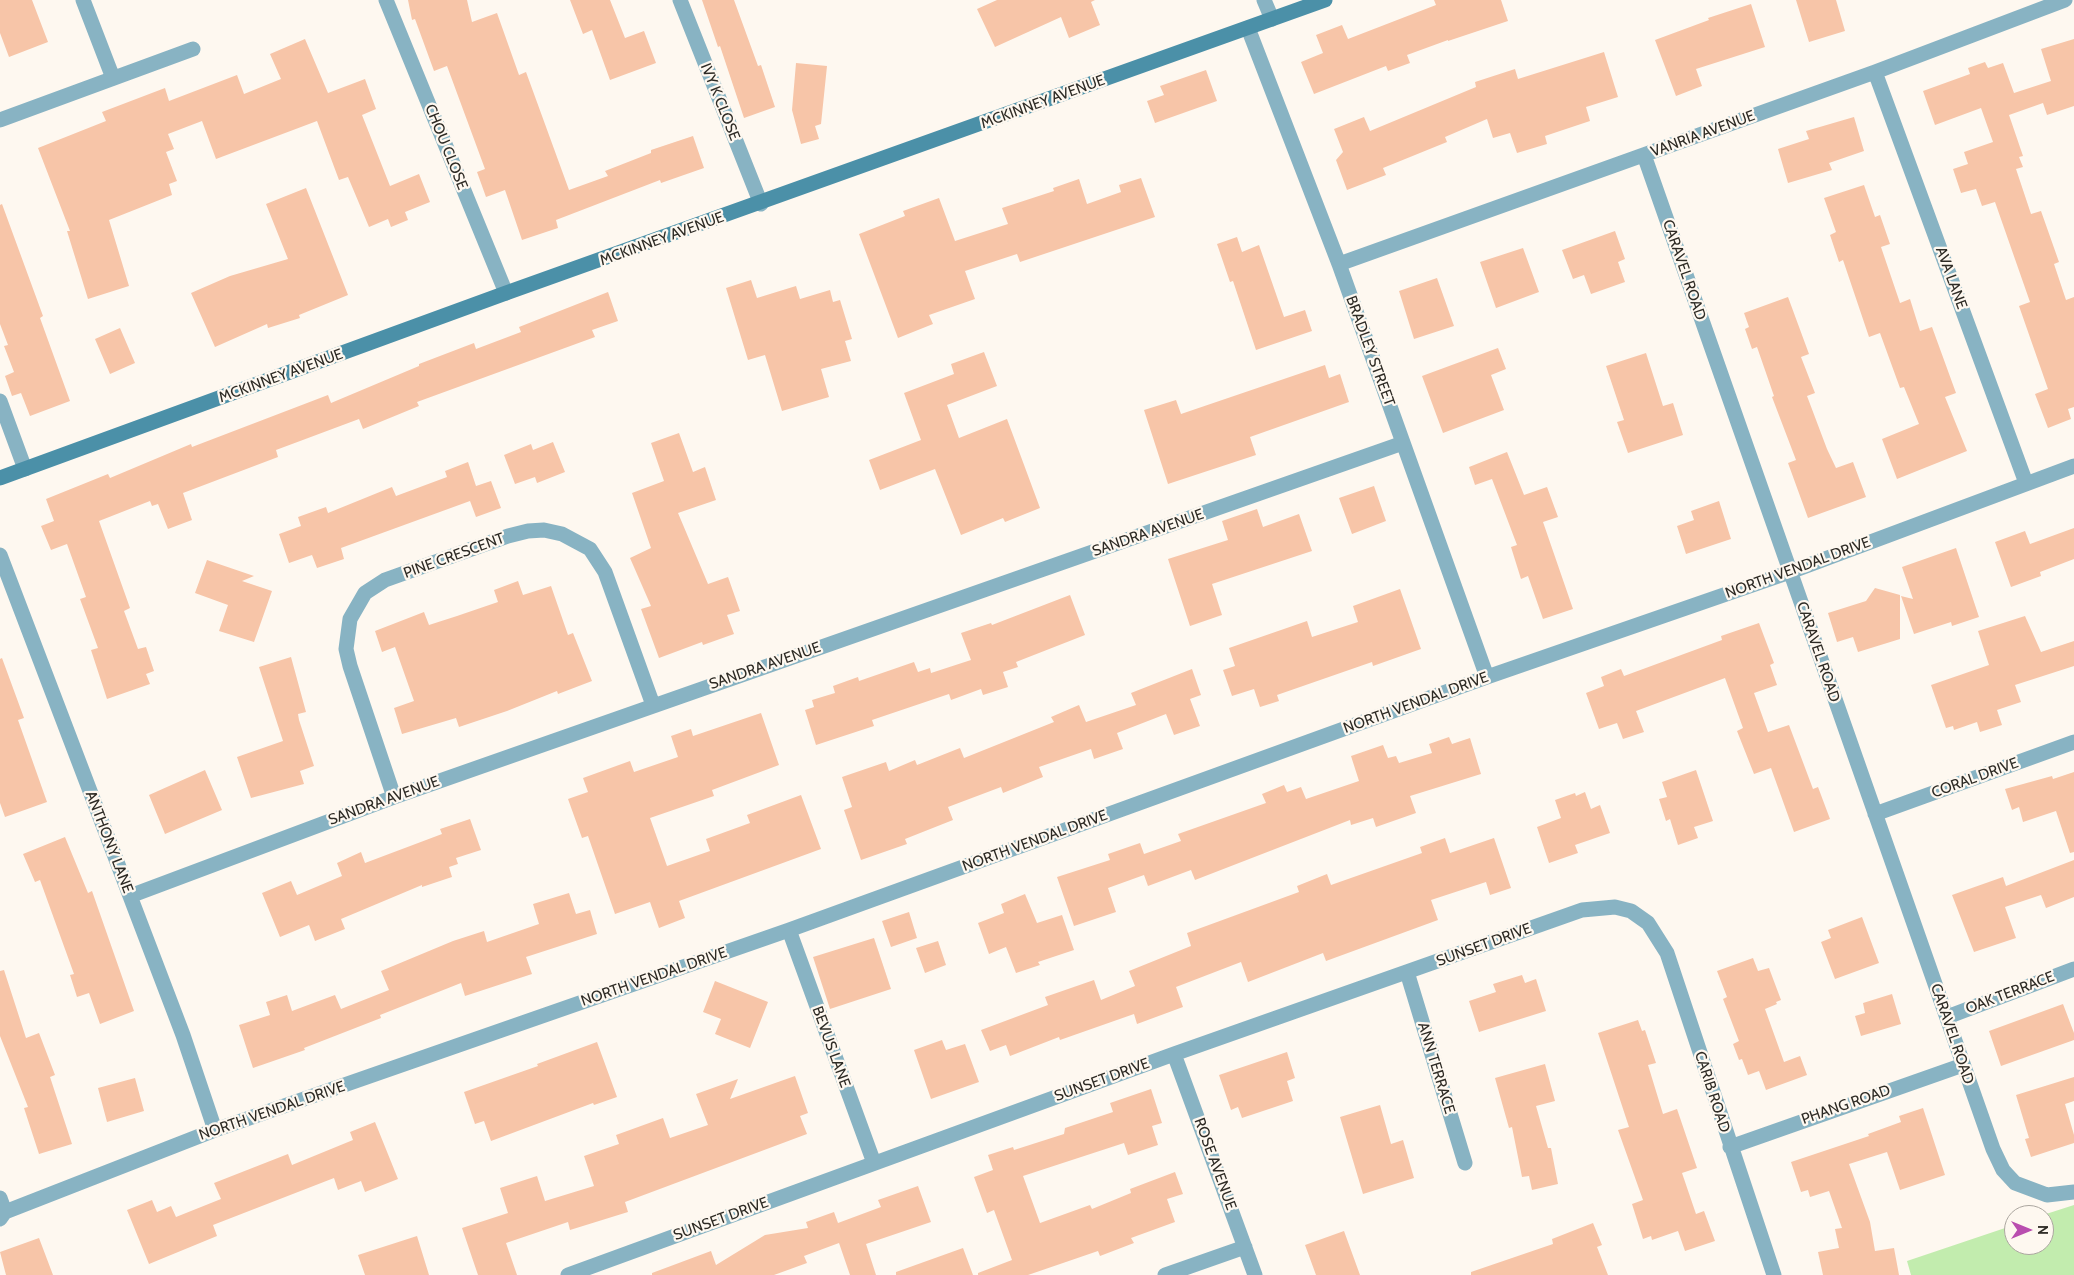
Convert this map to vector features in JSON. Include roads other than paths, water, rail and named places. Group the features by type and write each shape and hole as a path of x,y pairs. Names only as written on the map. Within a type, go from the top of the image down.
{"street":[{"path":"83,0 114,78"},
{"name":"CHOU CLOSE","path":"386,0 506,293"},
{"name":"IVY K CLOSE","path":"680,0 761,204"},
{"path":"1264,0 1272,19"},
{"name":"MCKINNEY AVENUE","path":"0,478 506,293 761,204 1325,0"},
{"name":"VANRIA AVENUE","path":"1339,264 1875,72 2065,0"},
{"name":"BRADLEY STREET","path":"1248,28 1339,264 1487,677"},
{"path":"0,120 193,49"},
{"name":"AVA LANE","path":"1875,72 2026,483"},
{"name":"CARAVEL ROAD","path":"1644,155 1993,1149 2003,1170 2015,1183 2047,1195 2074,1192"},
{"path":"0,401 25,469"},
{"name":"SANDRA AVENUE","path":"130,896 394,797 1403,443"},
{"name":"NORTH VENDAL DRIVE","path":"3,1216 215,1130 789,930 1487,677 1790,572 2074,466"},
{"name":"PINE CRESCENT","path":"394,797 346,650 350,619 365,593 386,580 508,536 528,531 544,530 562,534 577,541 594,553 605,572 653,705"},
{"name":"ANTHONY LANE","path":"0,555 183,1035 215,1130"},
{"name":"CORAL DRIVE","path":"1875,814 2074,742"},
{"name":"SUNSET DRIVE","path":"568,1275 1174,1054 1582,910 1614,907 1639,915"},
{"name":"CARIB ROAD","path":"1639,915 1655,931 1667,953 1774,1275"},
{"name":"BEVUS LANE","path":"789,930 874,1163"},
{"name":"OAK TERRACE","path":"1947,1017 2074,969"},
{"name":"ANN TERRACE","path":"1407,972 1465,1163"},
{"name":"ROSE AVENUE","path":"1174,1054 1255,1275"},
{"name":"PHANG ROAD","path":"1730,1147 1963,1065"},
{"path":"0,1198 3,1216"},
{"path":"1165,1275 1245,1247"}]}
